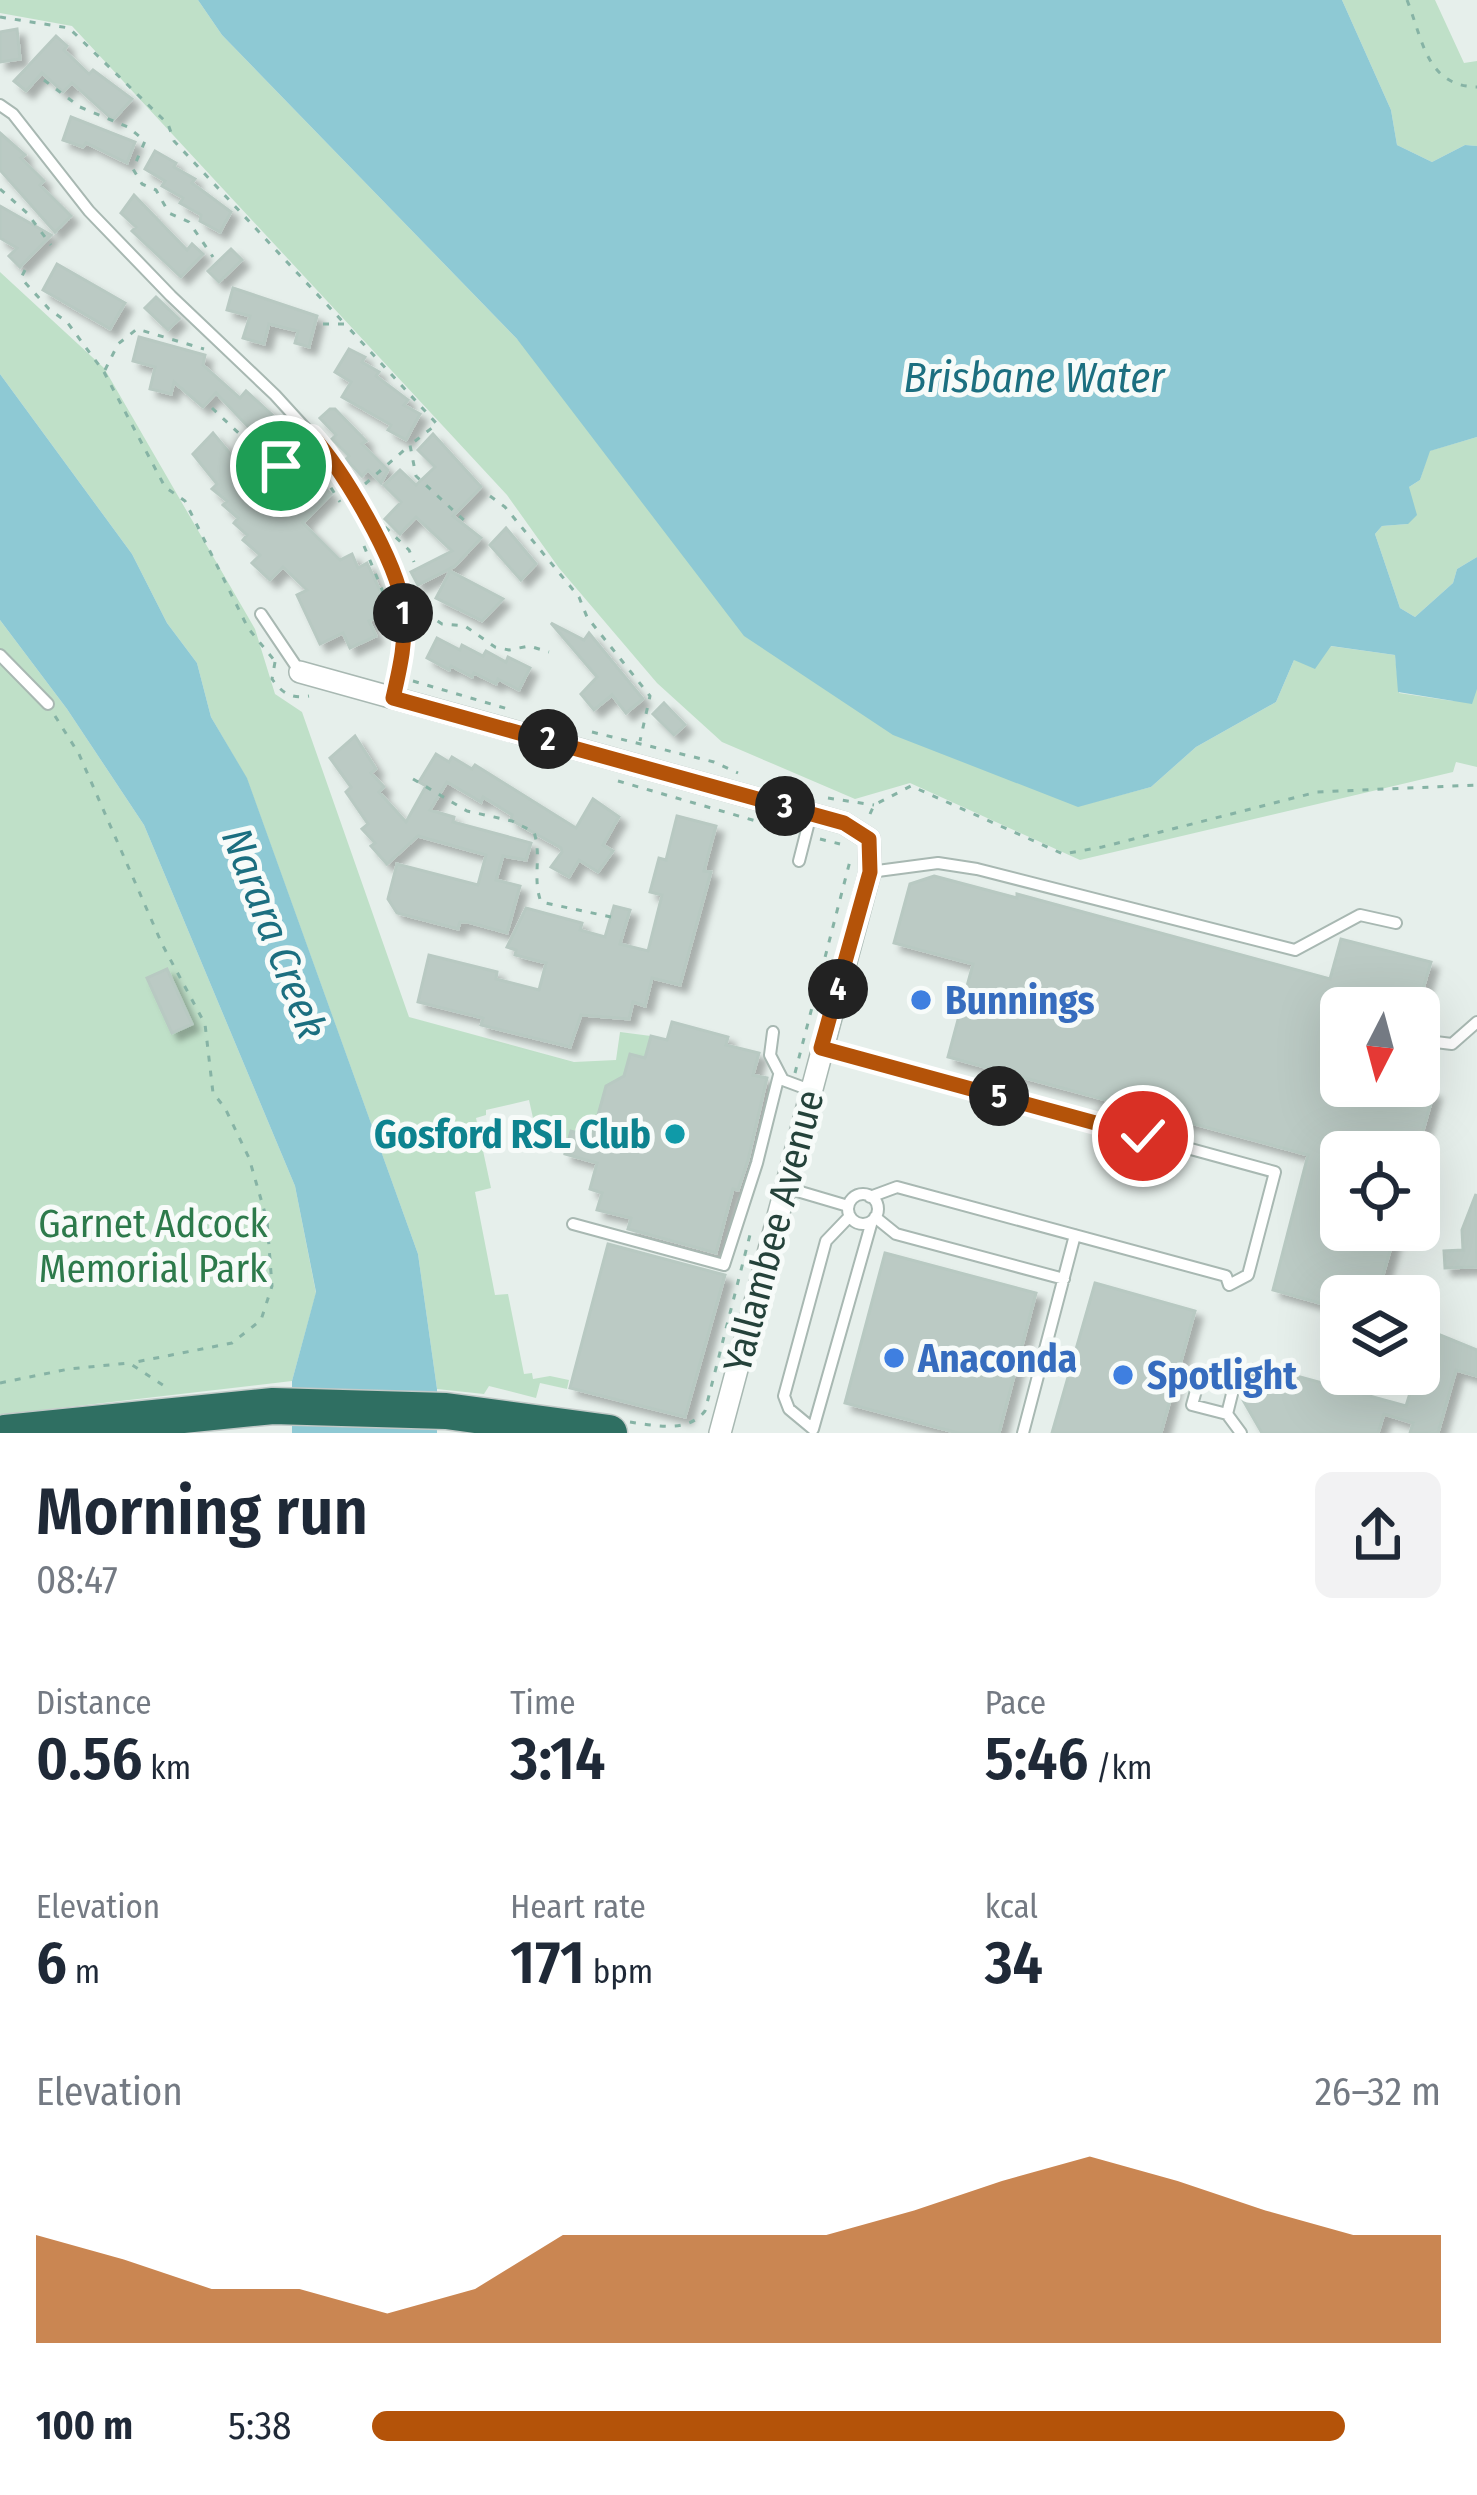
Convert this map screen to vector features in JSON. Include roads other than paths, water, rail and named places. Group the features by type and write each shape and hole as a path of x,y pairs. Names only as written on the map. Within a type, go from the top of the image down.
{"highway":[{"path":"4,1433 274,1406 446,1411 609,1433"}],"street":[{"path":"300,672 396,688 811,814"},
{"name":"Yallambee Avenue","path":"720,1433 783,1187 802,1081 821,1048 873,855 869,839 858,842 811,814"}],"lane":[{"path":"0,105 13,114 89,212 312,436 345,482 393,570 403,606 404,653 396,688"},
{"path":"261,614 300,672"},
{"path":"0,655 48,704"},
{"path":"799,861 811,814"},
{"path":"870,872 938,863 977,869 1295,950 1360,915 1396,923"},
{"path":"1440,1043 1451,1044 1477,1022"},
{"path":"772,1032 770,1054 779,1075 788,1084 802,1081"},
{"path":"821,1048 1275,1172 1248,1275 1229,1285 1226,1276 897,1187 870,1197 857,1196 826,1241 784,1396 789,1409 814,1429 830,1433"},
{"path":"573,1224 724,1264 779,1075"},
{"path":"783,1187 849,1211 862,1224 874,1219"},
{"path":"814,1429 874,1219 877,1204 870,1197"},
{"path":"874,1219 896,1234 1064,1279"},
{"path":"1022,1433 1076,1235"},
{"path":"1227,1414 1241,1433"}],"water":[{"name":"Brisbane Water","path":"198,0 1342,0 1391,110 1397,145 1432,162 1465,145 1477,146 1477,437 1430,451 1420,480 1409,487 1417,515 1408,524 1382,526 1375,534 1400,608 1415,617 1453,583 1457,569 1477,557 1477,689 1472,704 1398,692 1395,655 1331,646 1315,669 1294,660 1276,702 1196,747 1151,787 1078,807 893,735 744,636 517,339 222,35"},
{"name":"Narara Creek","path":"0,374 132,554 167,623 197,663 211,717 247,778 418,1254 437,1389 437,1433 292,1433 292,1381 316,1292 295,1186 144,825 67,709 0,620"}],"place":[{"name":"Bunnings","path":"921,1000"},
{"name":"Gosford RSL Club","path":"675,1134"},
{"name":"Anaconda","path":"894,1358"},
{"name":"Spotlight","path":"1123,1375"}],"park label":[{"name":"Garnet Adcock Memorial Park","path":"153,1246"}]}
